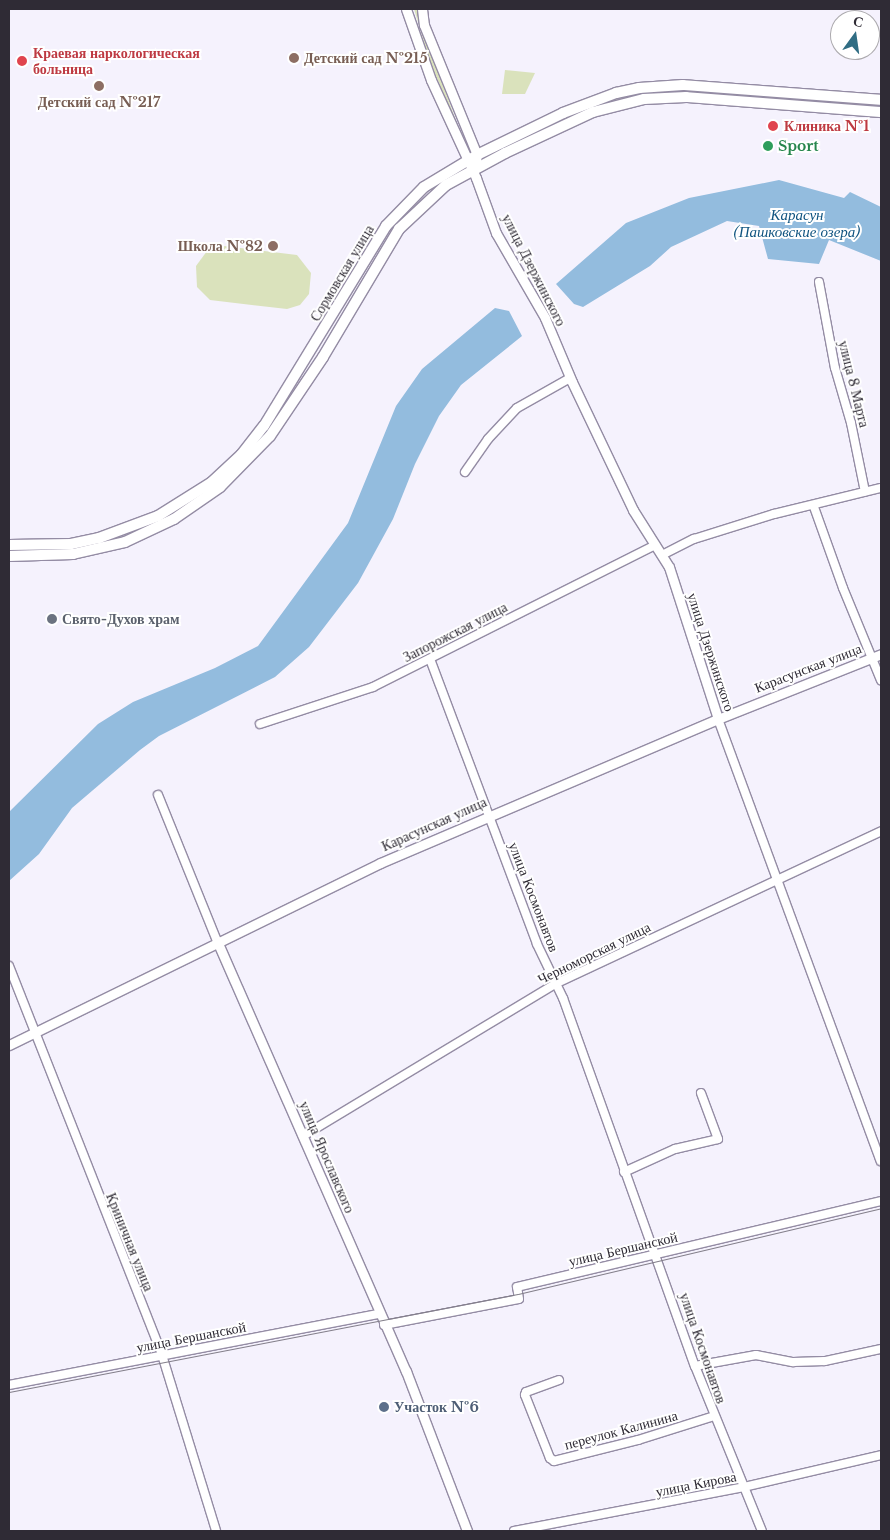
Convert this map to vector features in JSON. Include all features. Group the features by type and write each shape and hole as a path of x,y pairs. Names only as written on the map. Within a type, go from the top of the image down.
{"main road":[{"name":"Сормовская улица","path":"9,545 71,544 99,538 144,523 212,482 259,432 301,370 386,226 424,187 477,154 562,113 616,93 683,85 881,100"},
{"path":"749,102 750,90"},
{"name":"Сормовская улица","path":"9,556 47,557 96,550 149,532 193,508 220,487 268,439 323,357 399,229 431,197 473,170 593,112 644,99 686,97 881,112"},
{"path":"259,432 268,439"}],"street":[{"name":"улица Дзержинского","path":"406,9 430,80 466,160 473,170 496,233 545,318 570,378 633,510 662,555 676,589 718,718 881,1160"},
{"path":"422,9 434,52 477,154 473,170"},
{"name":"улица 8 Марта","path":"819,282 835,368 851,423 865,492"},
{"path":"465,472 513,412 570,378"},
{"path":"662,555 694,538 774,514 814,507 881,488"},
{"path":"814,507 843,588 877,656 881,680"},
{"name":"Запорожская улица","path":"260,724 373,687 655,545"},
{"name":"Карасунская улица","path":"9,1045 141,982 217,941 380,863 718,718 877,656"},
{"name":"улица Космонавтов","path":"430,659 537,944 555,984 624,1172 657,1254 714,1416 762,1531"},
{"name":"улица Ярославского","path":"158,795 217,941 379,1314 406,1371 467,1531"},
{"name":"Черноморская улица","path":"303,1136 555,984 881,831"},
{"name":"Криничная улица","path":"9,966 116,1243 162,1355 216,1531"},
{"path":"624,1172 675,1149 718,1139 701,1093"},
{"name":"улица Бершанской","path":"384,1325 520,1298 516,1288 881,1201"},
{"name":"улица Бершанской","path":"9,1385 379,1314"},
{"path":"695,1366 756,1356 792,1362 825,1361 881,1348"},
{"name":"переулок Калинина","path":"559,1380 525,1395 550,1458 554,1461 638,1440 714,1416"},
{"name":"улица Кирова","path":"514,1531 744,1487 881,1455"}],"green space":[{"path":"414,9 418,9 422,29 463,139 430,62"},
{"path":"505,70 535,73 525,94 502,94"},
{"path":"686,90 743,96 641,96 620,100 505,149 504,146 571,114 620,97"},
{"path":"225,246 297,255 311,273 309,294 300,305 287,309 210,300 197,287 196,266 207,251"}],"water":[{"name":"Карасун (Пашковские озера)","path":"779,180 844,198 850,192 881,207 881,261 829,240 819,264 768,259 759,226 727,221 671,247 650,266 583,307 574,304 556,284 626,223 689,198"},
{"path":"495,308 509,311 522,336 461,385 439,416 415,464 393,519 358,583 309,647 275,677 159,736 140,750 72,808 39,854 9,881 9,812 98,724 133,702 215,668 258,646 348,523 396,406 422,369"}],"tram line":[{"path":"9,1392 518,1294 881,1208"}],"place":[{"name":"Детский сад №215","path":"294,58"},
{"name":"Краевая наркологическая больница","path":"22,61"},
{"name":"Детский сад №217","path":"99,86"},
{"name":"Клиника №1","path":"773,126"},
{"name":"Sport","path":"768,146"},
{"name":"Школа №82","path":"273,246"},
{"name":"Свято-Духов храм","path":"52,619"},
{"name":"Участок №6","path":"384,1407"}]}
